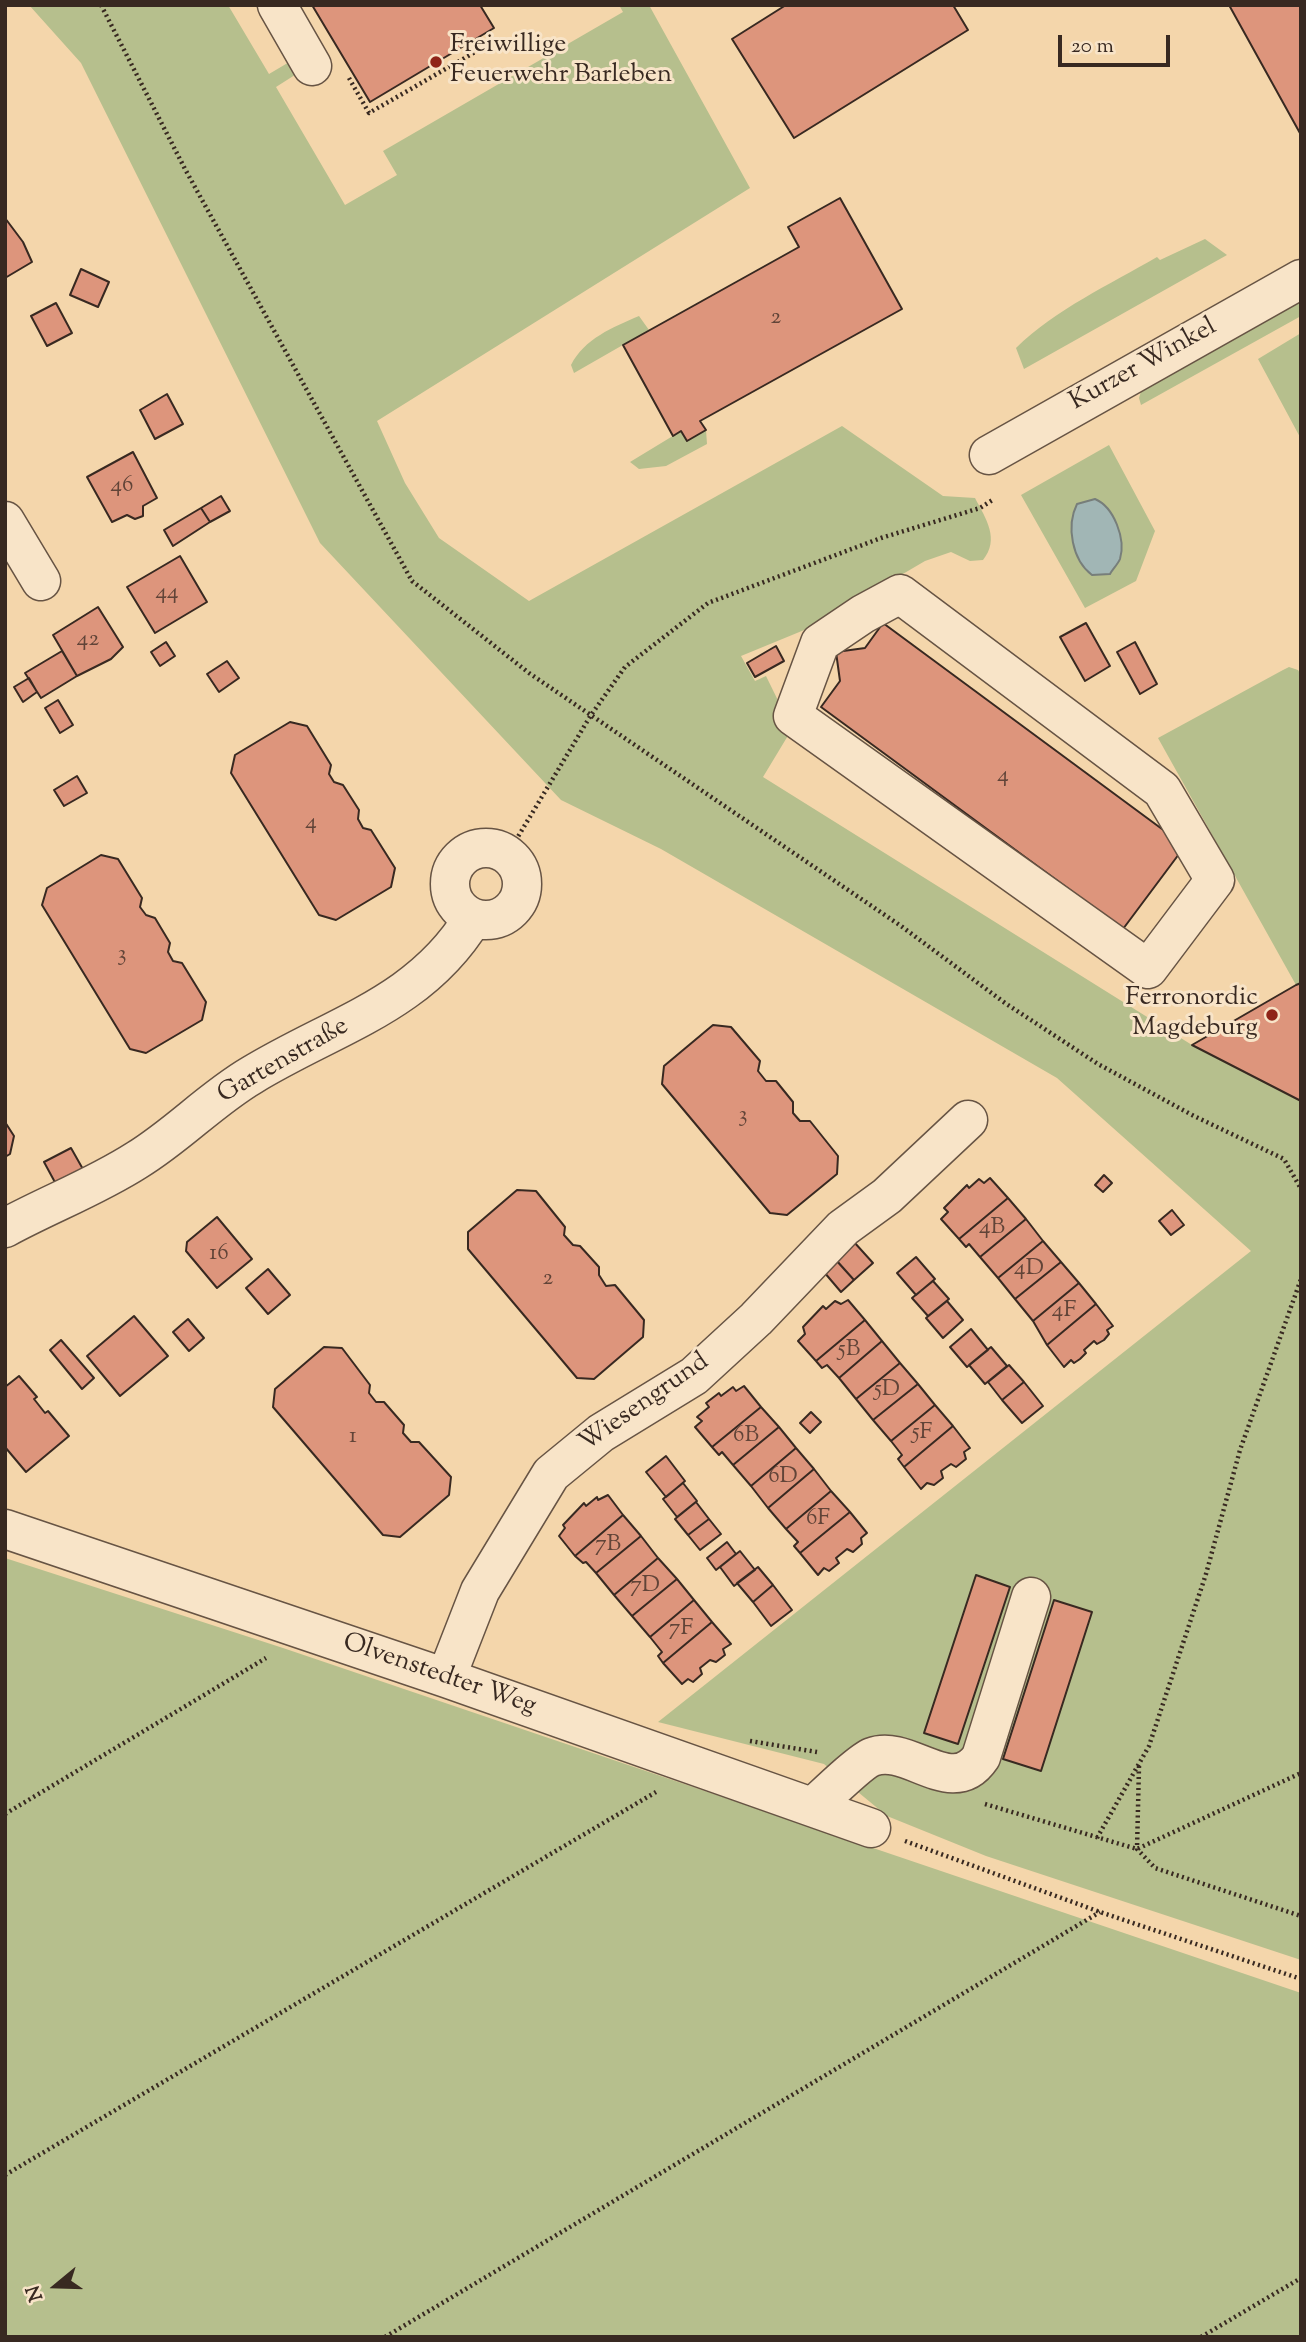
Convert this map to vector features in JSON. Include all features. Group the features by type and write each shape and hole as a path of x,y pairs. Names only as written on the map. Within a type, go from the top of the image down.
{"street":[{"path":"277,5 312,66"},
{"name":"Kurzer Winkel","path":"989,455 1301,279"},
{"path":"5,522 41,581"},
{"path":"900,594 1162,790 1215,880 1148,969 793,716 820,643 863,614 900,594"},
{"path":"479,849 499,850 507,855 522,877 517,903 496,919 474,918 461,911 451,894 449,884 455,865 461,858 479,849"},
{"name":"Gartenstraße","path":"5,1228 84,1191 138,1160 170,1139 223,1093 252,1075 384,1007 457,944 474,918"},
{"name":"Wiesengrund","path":"446,1678 480,1591 551,1474 601,1433 671,1393 694,1376 756,1319 843,1228 887,1196 968,1120"},
{"name":"Olvenstedter Weg","path":"5,1529 446,1678 871,1828"},
{"path":"814,1806 872,1757 891,1756 959,1775 973,1769 981,1757 1031,1597"}],"path":[{"path":"101,5 184,169 412,582 529,673 901,926 1005,1003 1098,1064 1194,1116 1284,1159 1301,1189"},
{"path":"348,77 369,113 496,40"},
{"path":"507,855 591,715 625,667 708,603 881,538 980,508 994,499"},
{"path":"1097,1838 1149,1746 1206,1574 1240,1450 1301,1279"},
{"path":"5,1814 282,1648 290,1625"},
{"path":"740,1739 838,1756 860,1767"},
{"path":"1137,1849 1139,1765"},
{"path":"5,2175 673,1783 694,1766"},
{"path":"1137,1849 1301,1773"},
{"path":"979,1802 1137,1849 1154,1868 1301,1916"},
{"path":"871,1828 1100,1912 1301,1979"},
{"path":"385,2337 1100,1912"},
{"path":"1201,2337 1301,2278"}],"green space":[{"path":"29,5 228,5 269,74 291,61 298,73 276,87 345,205 397,175 383,151 623,12 619,5 649,5 750,188 377,421 405,483 439,538 529,601 842,426 943,496 975,498 990,529 990,544 983,560 970,561 951,552 925,561 855,602 848,612 741,656 755,681 766,676 792,729 763,777 1192,1045 1296,985 1158,738 1289,667 1298,670 1301,675 1301,1960 986,1856 887,1816 824,1764 658,1722 1251,1251 1057,1078 661,849 561,800 320,543 81,63"},
{"path":"1205,239 1227,255 1024,369 1016,348 1048,321 1157,257 1160,260"},
{"path":"1301,298 1301,316 1141,405 1139,398 1142,388"},
{"path":"639,316 649,330 574,373 571,365 583,348 609,329"},
{"path":"1301,333 1301,439 1258,359"},
{"path":"706,430 707,444 666,466 639,469 630,462 681,431 687,441"},
{"path":"1109,445 1155,531 1136,581 1085,608 1021,495"},
{"path":"5,1558 283,1648 1301,1993 1301,2337 5,2337"}],"shaded area":[{"path":"1095,499 1108,509 1120,533 1120,559 1110,574 1092,575 1085,569 1073,542 1072,522 1077,504"}],"building":[{"path":"312,5 480,5 494,28 370,102"},
{"path":"786,5 953,5 968,30 794,138 732,39"},
{"path":"1229,5 1301,5 1301,135"},
{"path":"840,198 902,309 700,421 706,430 687,441 681,431 673,436 623,345 799,247 788,227"},
{"path":"5,218 23,242 32,262 5,278"},
{"path":"81,269 109,282 98,307 70,295"},
{"path":"56,303 72,333 47,346 31,316"},
{"path":"167,394 183,424 155,439 140,410"},
{"path":"133,452 157,498 143,506 143,516 135,519 127,515 112,522 87,477"},
{"path":"221,496 230,511 210,522 201,508"},
{"path":"201,508 210,522 173,546 164,530"},
{"path":"180,556 207,602 155,633 127,587"},
{"path":"98,607 123,647 111,659 77,676 53,635"},
{"path":"883,623 1185,846 1123,929 821,707 840,681 836,652 865,648"},
{"path":"1086,623 1110,666 1085,681 1060,637"},
{"path":"166,642 175,656 160,666 151,652"},
{"path":"1135,642 1157,684 1140,694 1117,652"},
{"path":"776,646 784,661 755,677 747,663"},
{"path":"62,651 77,676 41,698 25,673"},
{"path":"227,661 239,678 219,692 207,674"},
{"path":"29,678 37,692 23,702 14,687"},
{"path":"58,700 73,725 60,733 45,708"},
{"path":"290,722 307,726 331,765 329,774 334,782 343,785 359,810 358,819 363,828 371,830 395,868 391,887 336,920 319,915 231,773 235,755"},
{"path":"77,776 87,793 64,806 54,790"},
{"path":"101,855 118,859 142,898 140,907 146,915 155,918 170,943 168,952 173,961 182,963 206,1002 202,1020 146,1053 130,1049 42,905 47,888"},
{"name":"Ferronordic Magdeburg","path":"1301,983 1301,1101 1192,1045 1296,985"},
{"path":"713,1025 731,1027 760,1061 758,1071 766,1081 776,1081 793,1102 793,1113 800,1121 810,1121 838,1156 837,1174 787,1215 770,1213 662,1084 664,1066"},
{"path":"5,1122 14,1136 10,1154 5,1157"},
{"path":"71,1148 84,1171 57,1186 44,1162"},
{"path":"1104,1175 1112,1183 1103,1192 1095,1185"},
{"path":"990,1178 1008,1198 959,1239 941,1219 948,1212 944,1208 967,1185 969,1188 979,1179 984,1183"},
{"path":"517,1190 536,1191 565,1227 564,1235 573,1245 580,1246 599,1267 599,1275 606,1286 615,1285 644,1320 643,1337 594,1379 577,1378 468,1249 468,1232"},
{"path":"1008,1198 1026,1219 980,1257 969,1244 966,1247 959,1239"},
{"path":"1172,1210 1184,1225 1171,1235 1159,1221"},
{"path":"217,1217 252,1259 217,1288 186,1251 187,1242"},
{"path":"1026,1219 1043,1241 998,1278 980,1257"},
{"path":"1043,1241 1061,1262 1015,1299 998,1278"},
{"path":"854,1242 873,1263 854,1280 835,1259"},
{"path":"916,1257 935,1279 916,1295 897,1273"},
{"path":"837,1261 854,1280 841,1292 824,1272"},
{"path":"1061,1262 1079,1283 1033,1321 1015,1299"},
{"path":"268,1269 290,1295 268,1314 246,1288"},
{"path":"933,1281 949,1299 928,1316 912,1298"},
{"path":"1079,1283 1096,1304 1047,1345 1033,1321"},
{"path":"848,1300 865,1320 816,1361 798,1341 805,1334 803,1327 823,1306 826,1309 835,1301 841,1304"},
{"path":"947,1301 963,1320 943,1338 926,1318"},
{"path":"1096,1304 1113,1326 1107,1330 1109,1334 1097,1344 1094,1341 1084,1350 1086,1353 1080,1359 1074,1363 1071,1360 1064,1367 1047,1345"},
{"path":"134,1316 168,1356 120,1396 87,1356"},
{"path":"188,1319 204,1338 189,1351 173,1332"},
{"path":"865,1320 882,1341 839,1378 827,1365 822,1368 816,1361"},
{"path":"971,1329 988,1350 967,1367 950,1347"},
{"path":"61,1340 94,1378 82,1389 50,1350"},
{"path":"882,1341 900,1363 856,1399 839,1378"},
{"path":"324,1347 342,1348 370,1385 369,1393 376,1402 384,1402 404,1425 403,1433 411,1442 419,1442 451,1477 449,1495 400,1537 383,1535 273,1407 275,1389"},
{"path":"991,1347 1007,1366 985,1384 969,1365"},
{"path":"900,1363 918,1384 873,1420 856,1399"},
{"path":"1009,1365 1024,1382 1002,1400 988,1382"},
{"path":"19,1376 37,1397 34,1399 45,1413 48,1411 69,1436 26,1472 5,1447 5,1387"},
{"path":"1024,1382 1043,1406 1022,1423 1002,1400"},
{"path":"918,1384 935,1405 891,1441 873,1420"},
{"path":"744,1386 761,1407 712,1447 695,1427 702,1421 697,1417 709,1407 706,1403 719,1393 721,1396 733,1387 736,1391"},
{"path":"935,1405 953,1426 904,1467 898,1459 902,1455 891,1441"},
{"path":"761,1407 779,1427 733,1465 722,1452 719,1455 712,1447"},
{"path":"811,1412 821,1422 810,1433 800,1423"},
{"path":"953,1426 970,1448 964,1452 966,1459 956,1467 951,1464 941,1471 943,1478 934,1485 927,1483 921,1489 904,1467"},
{"path":"779,1427 796,1448 751,1486 733,1465"},
{"path":"796,1448 814,1469 768,1508 751,1486"},
{"path":"666,1456 685,1481 666,1497 646,1472"},
{"path":"814,1469 831,1491 786,1529 768,1508"},
{"path":"683,1483 697,1501 677,1517 663,1499"},
{"path":"831,1491 850,1512 800,1553 794,1546 798,1542 786,1529"},
{"path":"608,1495 623,1515 575,1556 559,1536 565,1528 563,1525 584,1503 586,1506 597,1497 598,1500"},
{"path":"696,1502 709,1519 688,1535 675,1519"},
{"path":"850,1512 867,1533 861,1538 862,1544 853,1552 847,1549 836,1558 839,1563 829,1571 824,1568 818,1575 800,1553"},
{"path":"623,1515 641,1536 596,1573 586,1562 583,1563 575,1556"},
{"path":"709,1519 721,1534 700,1550 688,1535"},
{"path":"641,1536 658,1558 614,1595 596,1573"},
{"path":"727,1542 736,1554 716,1570 707,1558"},
{"path":"740,1551 755,1570 734,1586 720,1567"},
{"path":"658,1558 677,1579 632,1616 614,1595"},
{"path":"758,1567 773,1585 753,1602 737,1583"},
{"path":"976,1575 1010,1587 958,1744 924,1733"},
{"path":"677,1579 694,1600 650,1637 632,1616"},
{"path":"773,1585 792,1610 771,1626 753,1602"},
{"path":"694,1600 712,1622 663,1663 658,1656 662,1652 650,1637"},
{"path":"1054,1600 1092,1612 1041,1771 1003,1759"},
{"path":"712,1622 731,1644 723,1649 725,1655 716,1662 710,1660 700,1668 702,1674 693,1682 688,1679 682,1684 663,1663"}],"place":[{"name":"Freiwillige Feuerwehr Barleben","path":"436,62"},
{"name":"Ferronordic Magdeburg","path":"1272,1015"}]}
